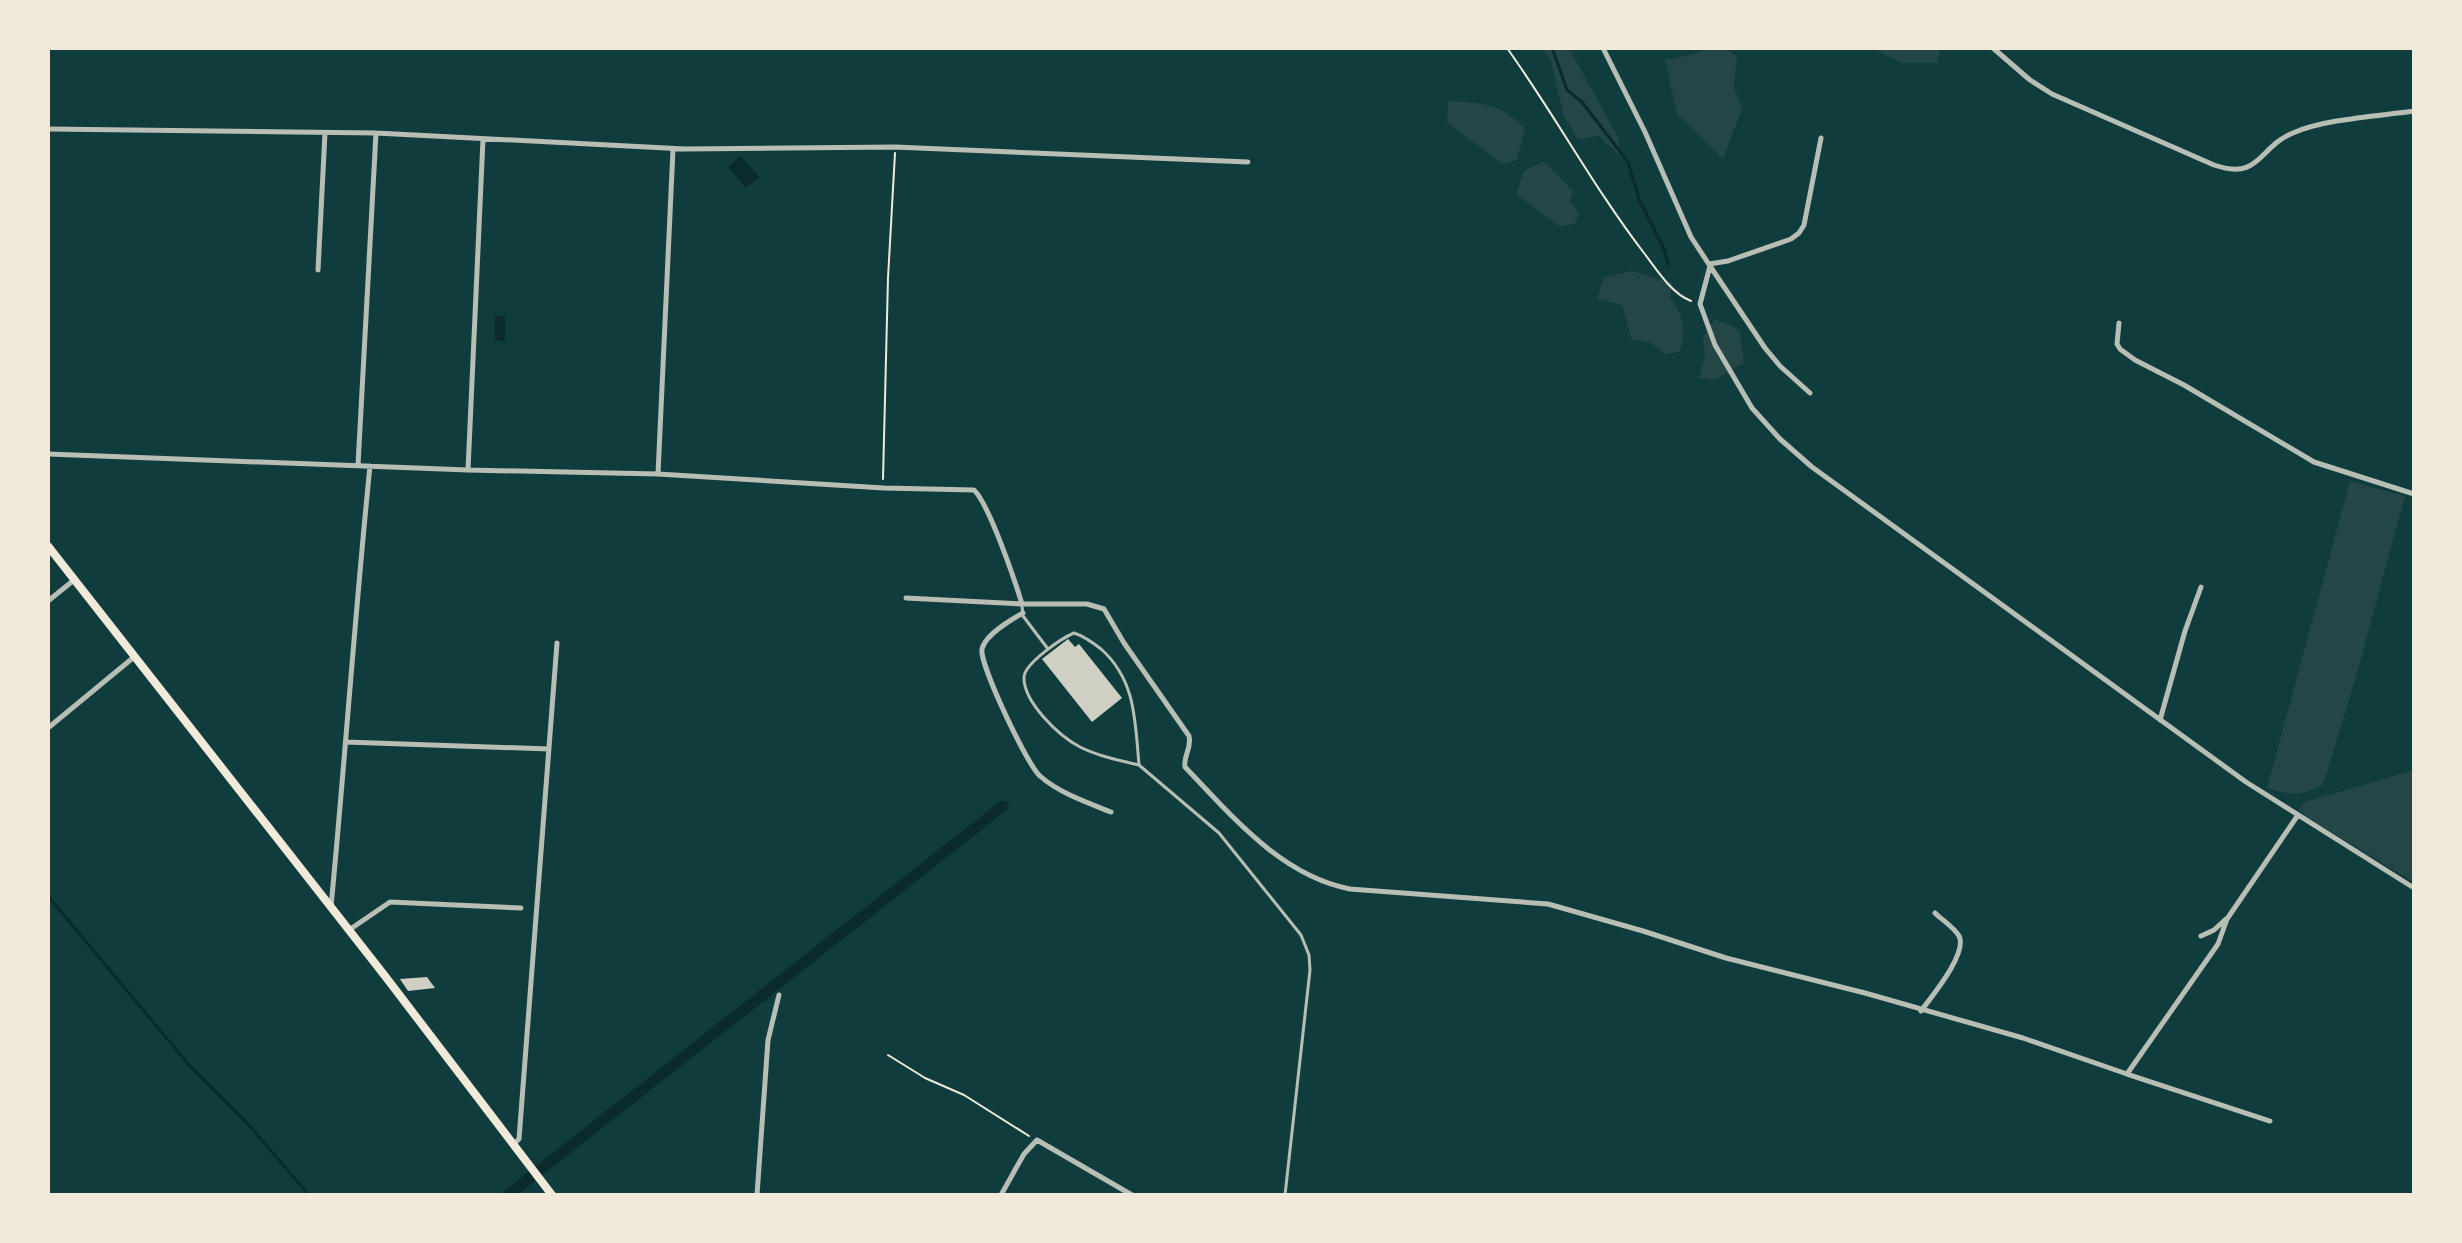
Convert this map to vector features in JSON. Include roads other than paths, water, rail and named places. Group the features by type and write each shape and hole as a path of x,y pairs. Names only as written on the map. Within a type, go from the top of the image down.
{"main road":[{"path":"48,546 552,1195"}],"street":[{"path":"1603,48 1645,132 1691,237 1765,348 1810,393"},
{"path":"1993,48 2030,80 2052,94 2214,165 2230,169 2251,167 2283,138 2303,129 2414,111"},
{"path":"48,129 376,133 673,149 895,147 1248,162"},
{"path":"318,270 325,133"},
{"path":"358,465 376,133"},
{"path":"1709,265 1791,239 1799,233 1806,219 1821,138"},
{"path":"468,470 483,139"},
{"path":"658,474 673,149"},
{"path":"1709,265 1700,304 1715,345 1752,408 1780,439 1812,467 2160,720 2298,815 2414,888"},
{"path":"2119,323 2117,344 2135,360 2184,385 2314,462 2414,494"},
{"path":"48,454 658,474 967,490 976,492 982,500 1022,604"},
{"path":"331,908 353,629 370,466"},
{"path":"48,601 74,580"},
{"path":"2160,720 2201,587"},
{"path":"906,598 1093,605 1107,611 1124,643 1189,736 1185,767 1271,851 1325,881 1350,889 1548,904 1726,958 2023,1038 2270,1121"},
{"path":"1023,613 986,642 982,650 992,683 1030,765 1041,777 1111,812"},
{"path":"513,1145 519,1139 557,643"},
{"path":"48,728 134,657"},
{"path":"346,742 549,749"},
{"path":"2201,936 2227,919 2298,815"},
{"path":"348,931 390,902 521,908"},
{"path":"1921,1011 1957,958 1961,946 1958,934 1935,913"},
{"path":"2127,1074 2220,941 2227,919"},
{"path":"757,1195 768,1040 779,995"},
{"path":"1001,1195 1024,1154 1037,1140 1132,1195"}],"lane":[{"path":"1022,604 1023,613 1048,649"},
{"path":"1139,765 1133,701 1124,677 1115,663 1089,640 1074,633 1048,649 1027,669 1024,678 1028,692 1048,723 1080,747 1139,765 1219,833 1301,935 1310,970 1285,1195"}],"waterway":[{"path":"1552,48 1567,90 1582,102 1628,162 1639,199 1664,249 1668,264"},
{"path":"508,1195 1003,806"},
{"path":"48,896 189,1065 248,1124 309,1195"}]}
